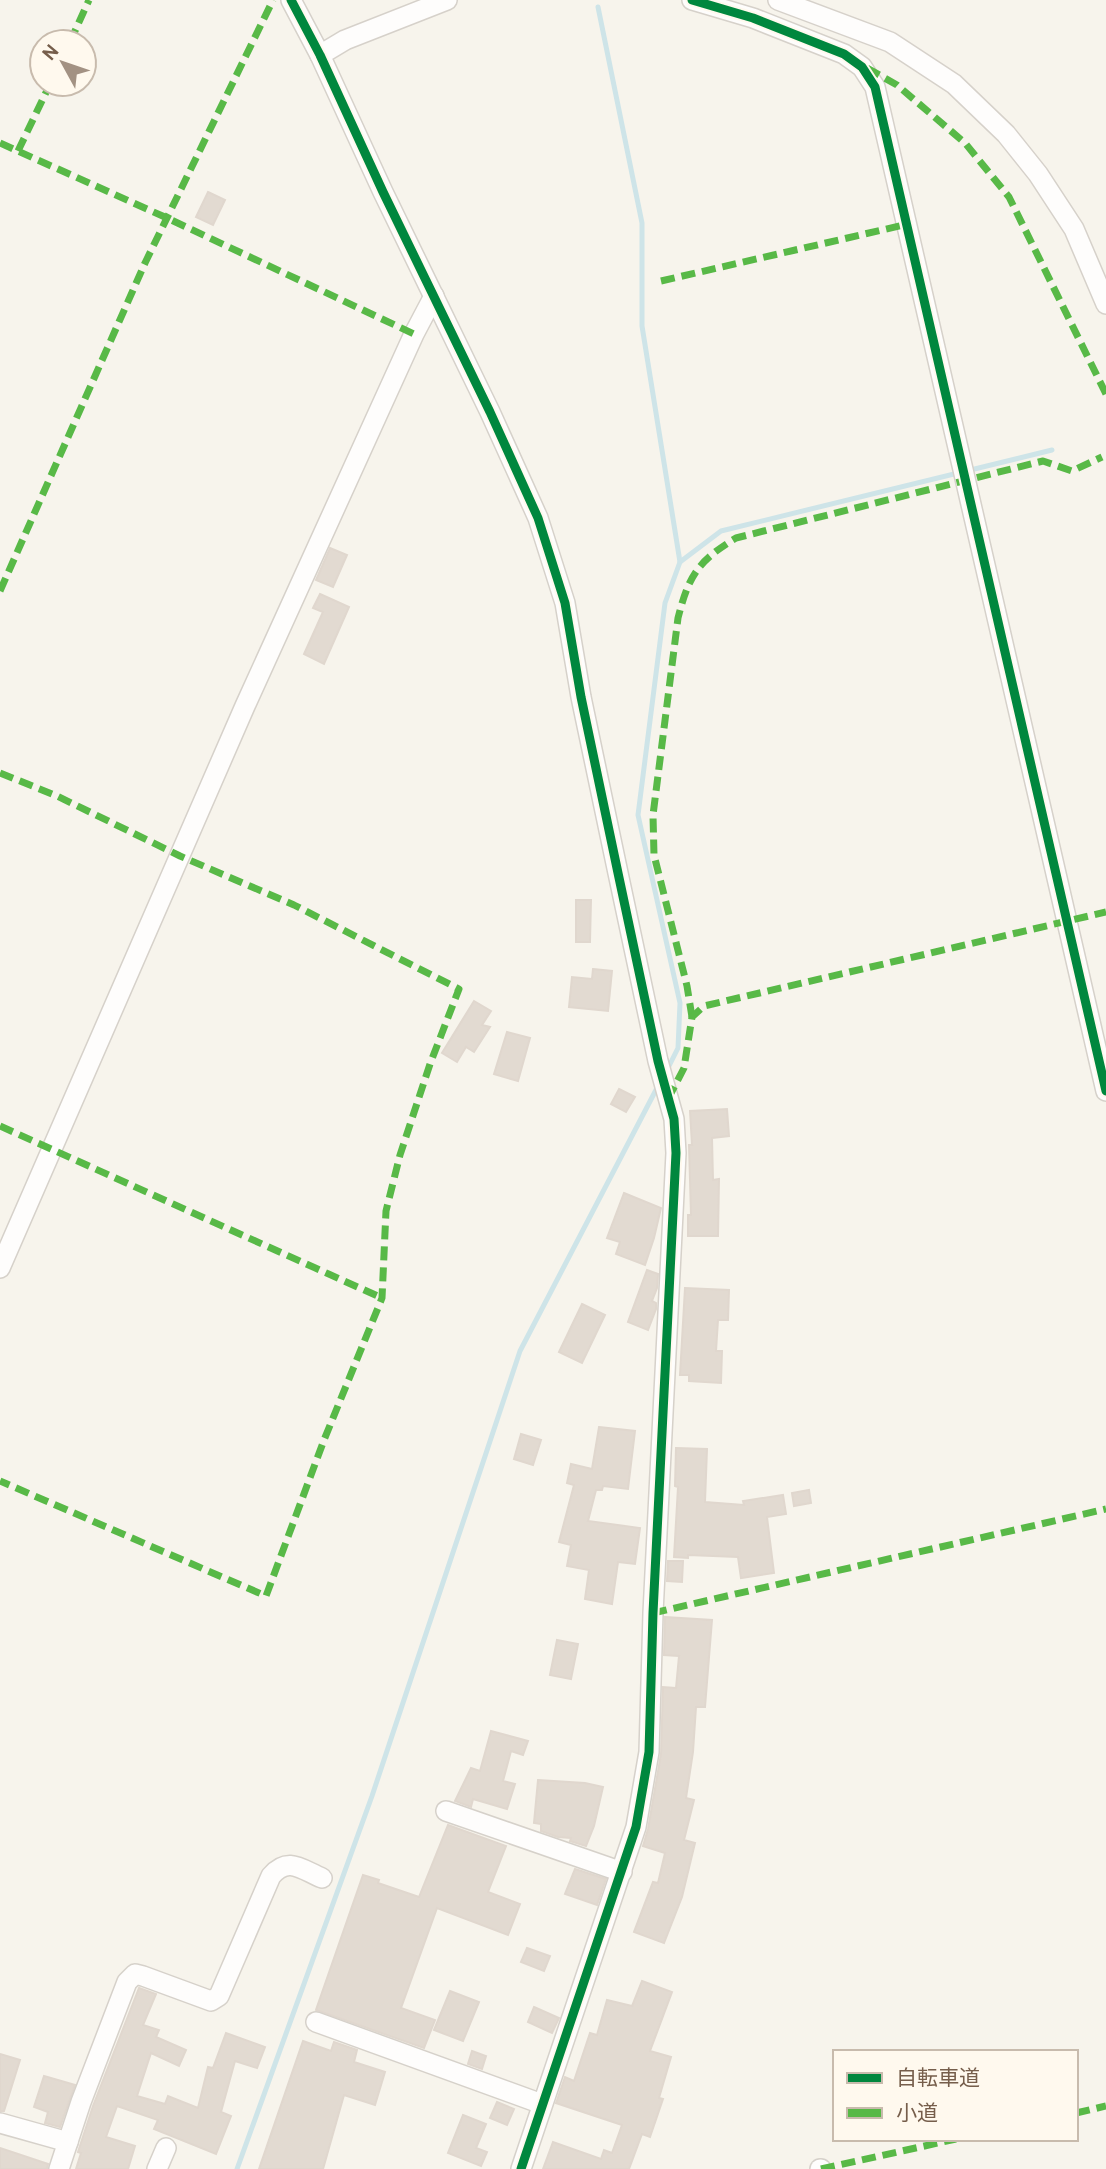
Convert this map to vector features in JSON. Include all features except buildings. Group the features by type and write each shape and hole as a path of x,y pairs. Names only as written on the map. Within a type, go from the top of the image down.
{"street":[{"path":"291,0 320,55 537,517 565,603 581,697 658,1061 674,1119 676,1153 653,1613 649,1752 636,1827 521,2169"},
{"path":"320,55 345,40 447,0"},
{"path":"692,0 753,18 844,54 862,67 875,87 1106,1091"},
{"path":"778,0 890,42 954,84 1006,134 1038,174 1074,229 1106,304"},
{"path":"0,1268 240,718 414,334 434,296"},
{"path":"446,1811 622,1872"},
{"path":"59,2169 81,2102 127,1982 135,1975 143,1976 211,2001 219,1996 271,1876 280,1866 288,1864 322,1878"},
{"path":"316,2022 542,2104"},
{"path":"0,2123 68,2142"},
{"path":"157,2169 166,2148"}],"waterway":[{"path":"598,7 642,223 642,326 680,562"},
{"path":"666,1072 678,1048 680,1003 638,815 665,603 680,562 721,531 1052,450"},
{"path":"237,2169 372,1796 520,1351 658,1086"}],"marked path":[{"path":"76,28 89,0"},
{"path":"0,591 145,263 273,0"},
{"path":"867,68 897,85 965,143 1009,197 1106,394"},
{"path":"18,151 43,98"},
{"path":"0,143 414,334"},
{"path":"661,281 908,224"},
{"path":"692,1017 687,986 654,855 653,815 678,618 686,591 697,570 712,554 736,538 1043,461 1072,471 1102,457"},
{"path":"0,773 57,796 180,856 294,905 459,989 430,1064 400,1155 386,1211 382,1298 324,1440 266,1596 0,1481"},
{"path":"668,1099 684,1068 692,1017 704,1006 1106,912"},
{"path":"0,1126 382,1298"},
{"path":"653,1613 1106,1509"},
{"path":"1078,2113 1106,2106"},
{"path":"821,2169 947,2141"}],"cycle path":[{"path":"291,0 320,55 538,518 565,603 581,697 618,873 658,1061 674,1119 676,1153 653,1613 649,1752 636,1827 521,2169"},
{"path":"692,0 753,18 844,54 862,67 875,87 1106,1091"}]}
